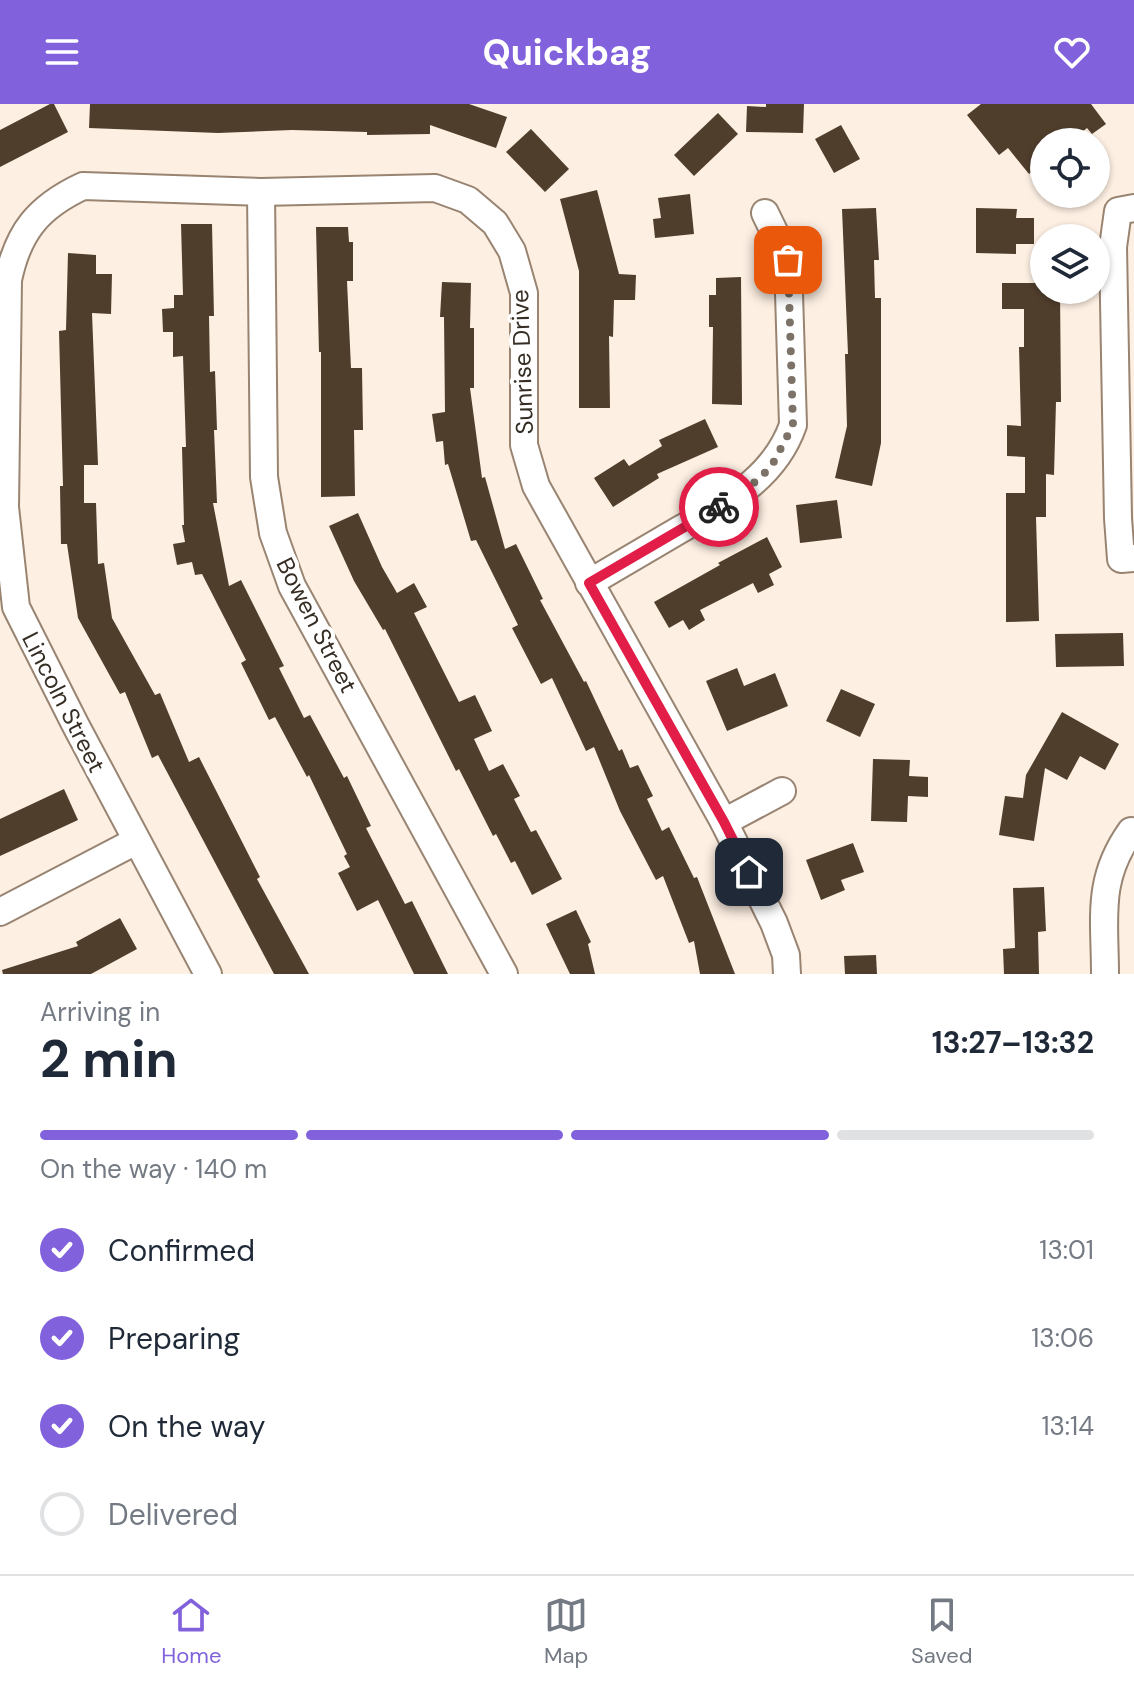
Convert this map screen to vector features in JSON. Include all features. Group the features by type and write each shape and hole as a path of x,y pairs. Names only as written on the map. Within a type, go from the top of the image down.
{"street":[{"name":"Lincoln Street","path":"208,974 8,610 5,507 8,280 14,253 31,222 58,198 83,186 261,192"},
{"name":"Sunrise Drive","path":"261,192 435,188 468,200 495,223 512,251 524,293 524,445 536,486 724,822 774,923 786,955 787,974"},
{"name":"Bowen Street","path":"261,192 264,477 273,533 292,586 504,974"},
{"path":"1134,208 1118,211 1113,247 1118,518 1121,559 1134,558"},
{"path":"589,583 744,492 771,467 790,434 793,425 788,260 765,213"},
{"path":"724,822 782,791"},
{"path":"1105,974 1104,891 1118,848 1131,831"},
{"path":"0,912 136,841"}],"building":[{"path":"54,104 68,132 0,167 0,130"},
{"path":"90,104 469,104 507,117 496,148 430,125 430,134 367,135 367,132 292,130 218,133 89,128"},
{"path":"766,104 804,104 803,133 746,132 747,106 766,107"},
{"path":"981,104 1091,104 1106,124 1100,128 1030,128 1029,174 1008,148 999,155 967,115"},
{"path":"718,113 738,134 694,176 674,155"},
{"path":"841,125 860,159 834,173 815,139"},
{"path":"531,129 569,169 545,192 506,152"},
{"path":"597,190 619,274 636,275 635,300 614,300 613,337 609,336 610,408 579,408 579,271 560,199"},
{"path":"690,194 694,234 655,238 653,219 661,218 658,198"},
{"path":"876,208 879,260 874,260 875,298 881,298 881,443 872,486 835,478 847,426 845,354 848,354 842,209"},
{"path":"976,208 1017,209 1016,218 1034,218 1034,224 1030,224 1030,244 1016,244 1016,254 976,253"},
{"path":"181,224 212,224 214,316 209,316 210,372 215,371 217,430 214,430 217,503 213,503 229,586 241,580 284,666 279,668 304,718 310,715 344,778 347,776 371,826 366,828 405,904 412,901 448,974 414,974 378,900 357,911 338,873 350,867 344,856 347,854 309,775 307,777 275,717 269,720 241,663 246,660 202,574 195,575 192,562 177,565 173,544 185,542 182,525 182,447 186,447 183,356 173,357 173,332 163,332 162,309 174,308 174,295 183,295"},
{"path":"316,227 348,227 349,242 353,242 353,281 347,281 351,368 362,368 363,430 354,430 355,496 321,497 321,352"},
{"path":"68,253 96,255 96,274 112,274 111,314 92,313 98,465 84,465 84,503 96,503 98,564 104,563 112,618 155,695 160,693 189,762 199,757 260,877 257,879 309,974 274,974 158,755 152,758 125,692 120,694 78,618 67,544 61,544 60,486 63,486 59,331 66,330"},
{"path":"741,277 742,405 712,404 713,327 709,327 709,295 716,295 716,278"},
{"path":"442,282 471,283 474,388 470,388 482,478 485,477 505,549 516,544 543,599 540,600 586,681 619,751 622,749 630,768 638,765 653,796 647,799 662,831 669,827 694,878 697,877 735,974 700,974 694,941 689,943 663,876 656,880 620,811 594,747 586,751 552,678 541,684 512,628 518,625 476,540 471,541 448,464 445,465 443,441 436,442 432,414 445,412 444,317 440,317"},
{"path":"1002,283 1030,283 1030,304 1060,304 1061,402 1056,402 1054,475 1046,474 1046,517 1036,517 1039,621 1006,622 1006,493 1025,493 1025,457 1007,456 1007,425 1021,426 1019,347 1024,347 1024,309 1002,309"},
{"path":"705,419 718,447 657,474 659,478 613,507 594,478 624,459 629,466 662,446 659,440"},
{"path":"837,500 842,538 800,543 796,505"},
{"path":"358,513 397,593 414,583 427,607 414,613 459,702 475,695 492,731 474,739 489,771 503,764 520,796 514,799 531,832 536,830 562,879 532,895 515,861 511,863 496,834 493,836 459,769 456,771 385,629 354,581 329,526"},
{"path":"767,537 782,567 769,574 774,585 758,593 753,583 700,610 705,620 689,630 683,620 669,628 654,602"},
{"path":"1123,633 1124,666 1056,667 1055,634"},
{"path":"737,668 744,686 775,673 788,706 727,731 706,681"},
{"path":"841,689 875,704 860,737 826,721"},
{"path":"1062,712 1119,744 1105,770 1080,756 1067,780 1045,768 1034,841 999,835 1005,796 1023,798 1026,775"},
{"path":"873,759 910,760 909,776 928,777 928,797 908,796 907,822 871,821"},
{"path":"64,789 78,820 0,856 0,819"},
{"path":"853,843 864,872 841,880 845,890 821,900 806,860"},
{"path":"1044,887 1046,931 1038,932 1039,974 1004,974 1003,949 1015,948 1013,888"},
{"path":"576,910 591,942 588,944 595,974 570,974 546,924"},
{"path":"120,918 137,949 91,974 3,974 2,970 78,946 76,942"},
{"path":"876,955 877,974 845,974 844,956"}],"way so far":[{"path":"719,507 744,492 771,467 793,425 788,260"}],"route":[{"path":"719,507 589,583 749,872"}]}
